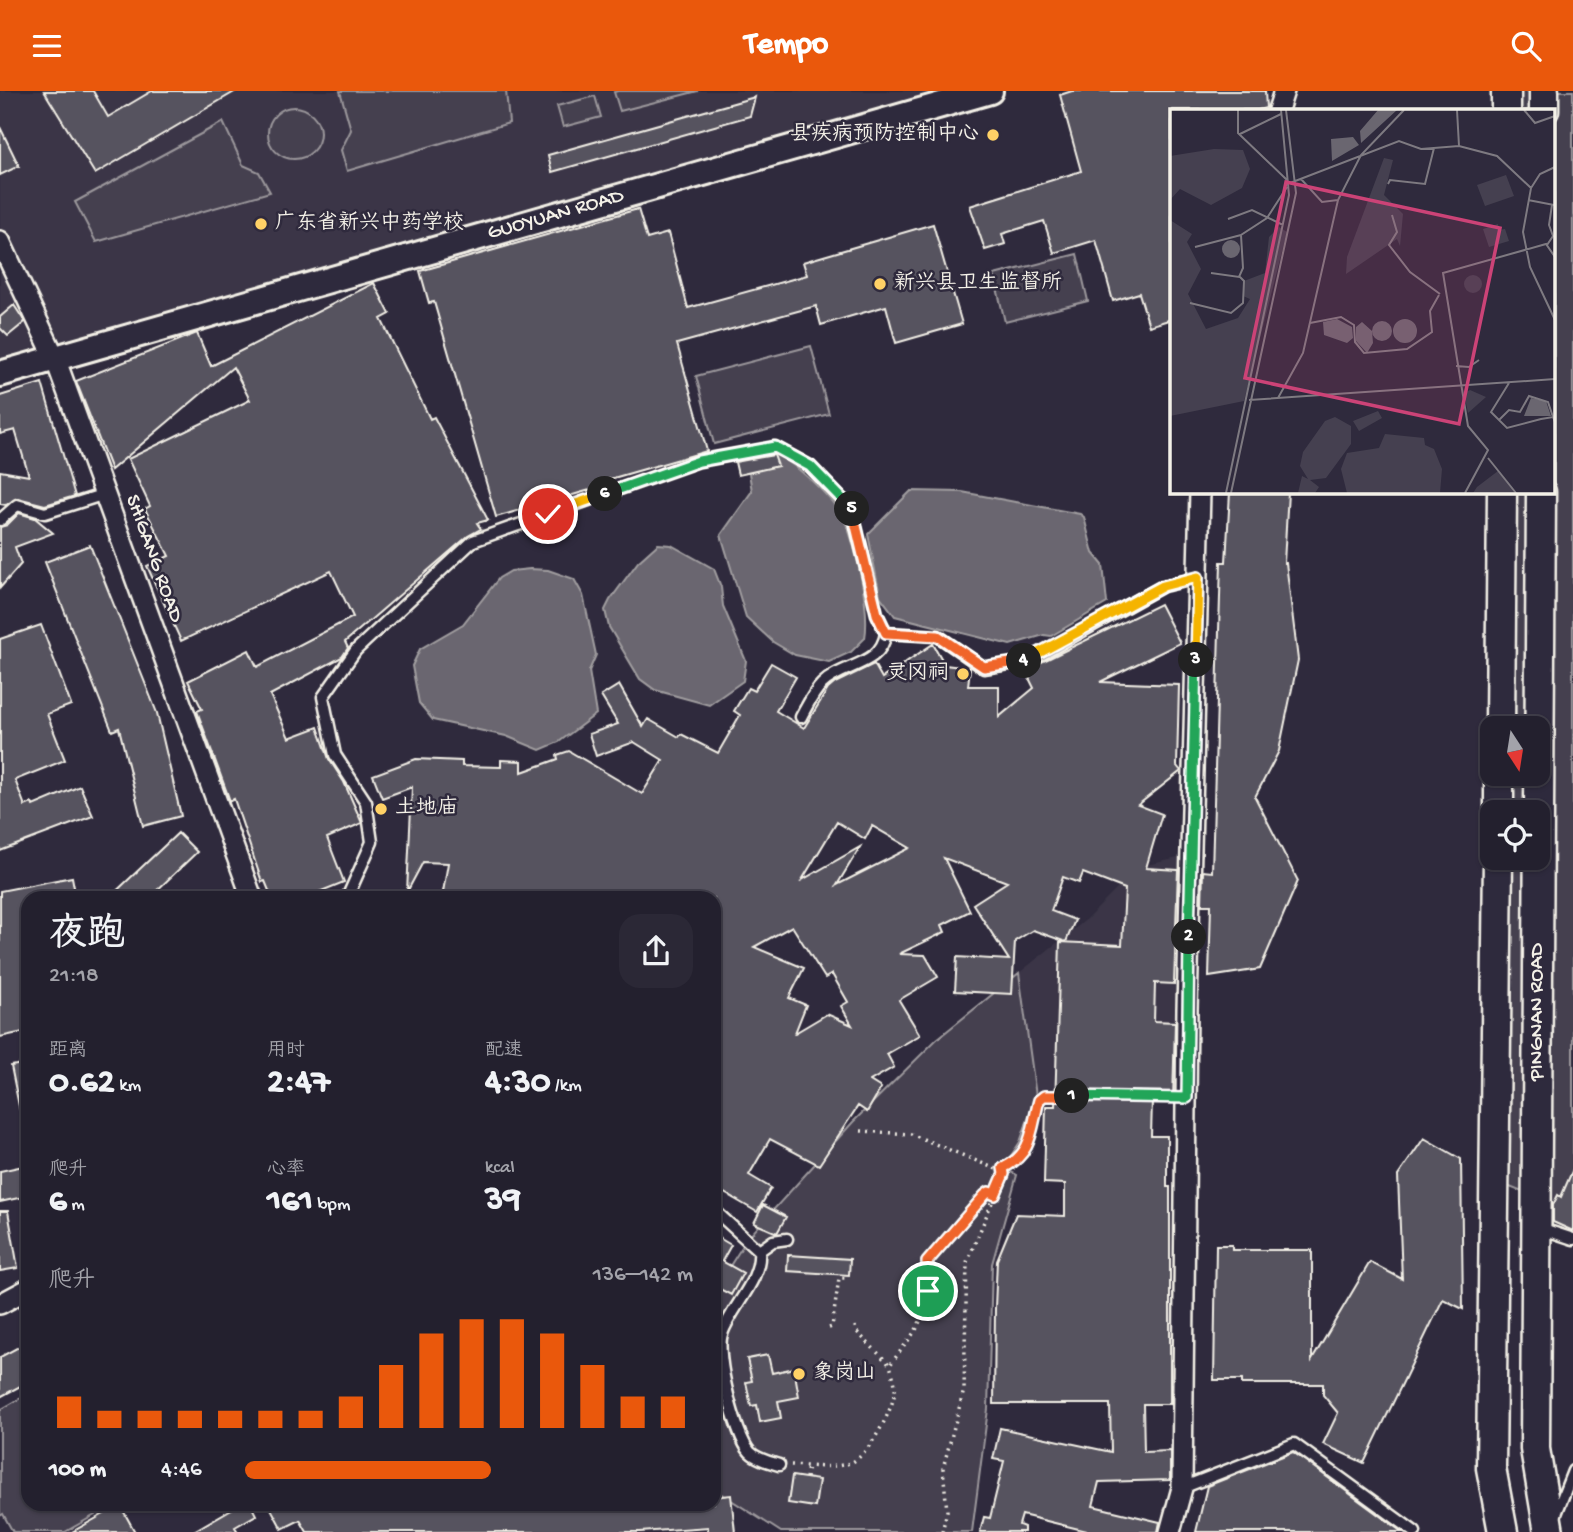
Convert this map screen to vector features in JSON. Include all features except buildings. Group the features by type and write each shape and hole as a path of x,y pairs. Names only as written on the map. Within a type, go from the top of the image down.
{"main road":[{"path":"1506,91 1506,109"},
{"path":"1544,91 1544,109"},
{"path":"1500,716 1502,493"},
{"name":"PINGNAN ROAD","path":"1541,493 1535,1449 1549,1532"},
{"name":"PINGNAN ROAD","path":"1498,870 1491,1468 1503,1532"}],"street":[{"name":"GUOYUAN ROAD","path":"0,373 990,91"},
{"path":"1278,109 1284,91"},
{"name":"SHIGANG ROAD","path":"0,241 55,358 249,891"},
{"path":"1170,1532 1182,1488 1200,493"},
{"path":"0,1304 21,1293"}],"lane":[{"path":"350,891 372,842 366,803 335,755 323,697 356,650 473,541 699,461 775,447 810,466 852,510 877,614 886,633 884,646 867,662 821,685 801,717"},
{"path":"0,520 17,505 44,513 105,494"},
{"path":"886,633 938,636 984,667 1029,661 1163,586 1198,577"},
{"path":"721,1216 759,1251 759,1264 724,1328 721,1345 733,1420 752,1455 779,1465"},
{"path":"1536,1226 1573,1239"},
{"path":"759,1251 773,1241 787,1239"},
{"path":"1182,1488 1294,1444 1415,1532"},
{"path":"1549,1532 1573,1471"}],"path":[{"path":"861,1131 911,1134 990,1168 1003,1168 1019,1161 1025,1153 1039,1100 1044,1096 1187,1098"},
{"path":"942,1532 947,1511 943,1468 964,1390 967,1262 1004,1174 1003,1168"},
{"path":"890,1365 916,1331 927,1306 927,1262 985,1195 989,1192 995,1195"},
{"path":"829,1328 832,1327 839,1278 845,1278"},
{"path":"779,1465 836,1466 850,1463 869,1448 892,1403 896,1389 890,1365 856,1332 855,1326"},
{"path":"806,1478 808,1466"}],"shaded area":[{"name":"广东省新兴中药学校","path":"0,91 990,91 0,374"},
{"path":"340,91 506,91 509,123 347,171 341,150 351,130"},
{"path":"698,91 620,111 614,92"},
{"path":"1506,91 1573,91 1573,1191 1562,1208 1495,1181 1498,870 1550,870 1550,800 1499,800 1499,786 1550,786 1550,716 1500,716 1502,493 1556,493 1556,109 1506,109"},
{"path":"595,96 601,117 563,127 557,106"},
{"path":"294,107 313,114 320,133 313,152 294,159 275,152 268,133 275,114"},
{"path":"223,122 243,165 259,172 270,192 96,242 75,202"},
{"path":"1077,254 1088,301 1005,322 994,275"},
{"path":"811,346 829,414 714,444 696,376"},
{"path":"770,453 801,471 823,492 840,512 854,547 866,611 865,638 851,652 829,662 795,655 773,642 746,617 721,535 752,491 747,461 749,456"},
{"path":"911,491 962,492 1080,514 1084,517 1093,553 1103,565 1107,603 1051,636 1044,635 1010,645 895,616 880,596 868,534"},
{"path":"658,544 671,545 714,569 721,587 723,606 746,661 743,681 709,705 655,690 640,679 609,627 605,610 610,600 638,562"},
{"path":"548,570 574,579 583,595 596,655 589,671 596,714 559,742 540,750 506,736 433,720 419,703 412,666 420,649 463,624 499,578 511,571"},
{"path":"1191,855 1187,1098 1036,1096 1019,973 1087,919 1139,867"},
{"path":"1019,973 1036,1096 1020,1142 1003,1168 1017,1175 992,1264 988,1409 972,1532 781,1532 721,1493 721,1280 747,1239 853,1122 937,1039"},
{"path":"21,1398 21,1511 102,1511 65,1532 13,1532 3,1514 0,1516 0,1410"}],"place":[{"name":"县疾病预防控制中心","path":"993,135"},
{"name":"广东省新兴中药学校","path":"261,224"},
{"name":"新兴县卫生监督所","path":"880,284"},
{"name":"灵冈祠","path":"963,674"},
{"name":"土地庙","path":"381,809"},
{"name":"象岗山","path":"799,1374"}],"route":[{"path":"548,514 699,461 775,447 810,466 852,510 877,614 886,633 938,636 984,667 1029,661 1114,611 1163,586 1198,577 1187,1098 1044,1096 1039,1100 1025,1153 1019,1161 1003,1168 1004,1174 995,1195 989,1192 985,1195 927,1262 928,1291"}]}
